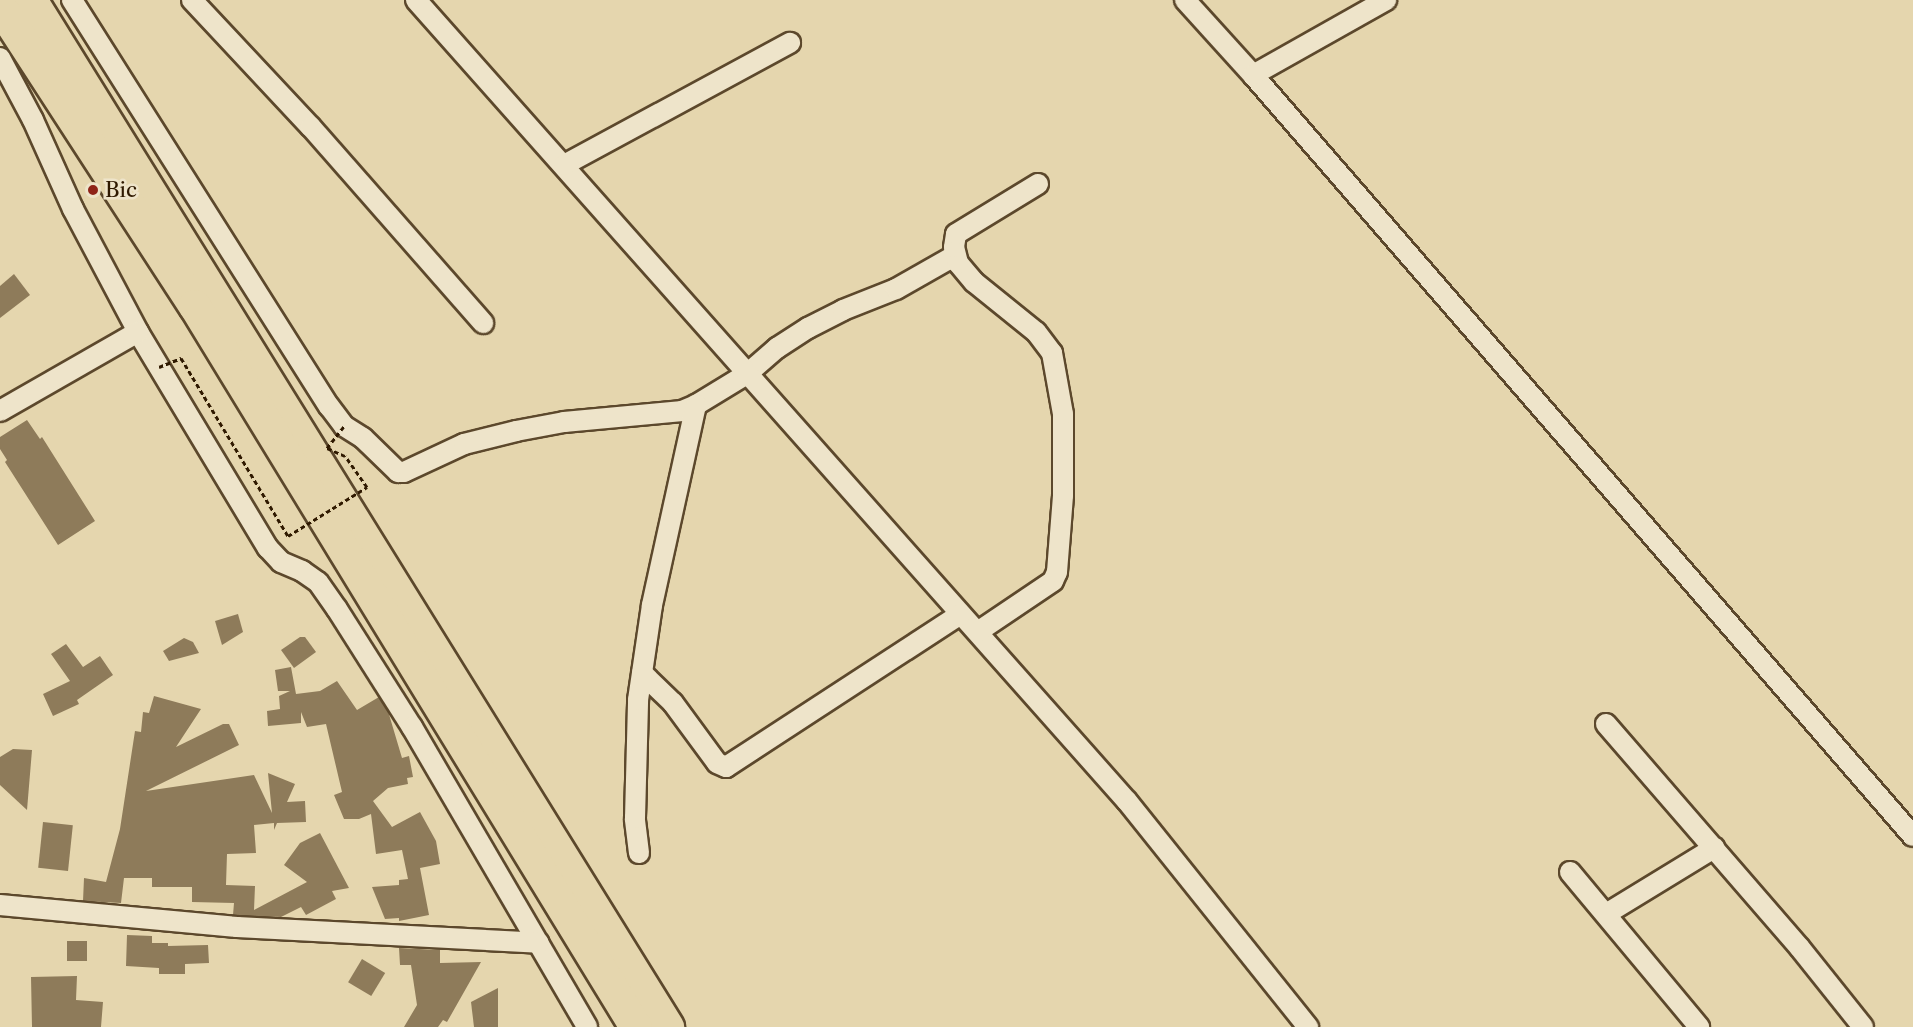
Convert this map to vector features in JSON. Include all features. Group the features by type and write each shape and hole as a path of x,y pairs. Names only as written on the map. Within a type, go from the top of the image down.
{"highway":[{"path":"30,0 668,1027"},
{"path":"0,6 195,306 636,1027"}],"street":[{"path":"72,0 278,329 344,426 363,438 393,470 404,472 464,444 516,431 564,422 682,411 747,374 777,348 808,328 843,310 896,289 954,256"},
{"path":"192,0 311,127 483,323"},
{"path":"416,0 1128,801 1308,1027"},
{"path":"1185,0 1253,75 1913,836"},
{"path":"1253,75 1386,0"},
{"path":"564,165 790,43"},
{"path":"0,58 33,120 73,209 138,332 268,548 282,562 303,571 318,582 337,609 412,727 587,1027"},
{"path":"979,631 1053,581 1057,572 1063,495 1063,414 1052,353 1036,332 974,282 954,256 956,234 1038,184"},
{"path":"0,411 138,332"},
{"path":"639,853 635,818 636,750 642,673 652,605 696,405"},
{"path":"642,673 673,703 717,763 726,767 961,614"},
{"path":"1606,724 1714,848 1863,1027"},
{"path":"1606,914 1714,848"},
{"path":"1570,872 1699,1027"},
{"path":"0,905 237,927 539,943"}],"path":[{"path":"159,367 182,358 288,536 367,487 345,456 327,447 344,426"}],"building":[{"path":"14,274 30,295 0,318 0,286"},
{"path":"27,420 40,439 42,437 95,521 58,545 5,462 7,460 0,449 0,437"},
{"path":"238,614 243,632 222,645 215,621"},
{"path":"300,637 305,637 316,652 294,668 281,650"},
{"path":"184,638 193,642 199,653 169,661 163,651"},
{"path":"66,644 83,667 100,656 113,675 77,700 79,704 53,716 43,694 70,681 51,654"},
{"path":"291,667 296,694 320,691 337,681 357,710 379,697 388,711 402,758 409,756 413,777 407,778 408,784 388,788 373,801 392,827 420,812 436,841 440,864 420,868 429,915 399,921 399,918 385,919 372,887 399,885 399,880 408,879 402,850 376,854 371,814 359,819 344,819 334,795 342,792 326,724 307,727 301,712 301,723 268,726 267,711 280,709 279,696 290,691 278,691 275,670"},
{"path":"154,696 201,709 176,747 223,724 229,724 239,745 146,791 254,775 272,813 268,773 295,784 287,802 305,801 306,822 277,823 274,830 274,823 254,825 256,853 227,854 226,885 255,886 254,910 307,882 284,865 300,843 320,833 349,888 332,891 336,899 306,915 301,907 281,917 233,915 234,903 192,902 192,887 152,887 152,878 124,878 121,903 83,901 84,878 106,882 120,829 135,731 141,732 143,712 149,713"},
{"path":"13,749 32,750 27,810 0,785 0,757"},
{"path":"43,822 73,825 68,871 38,868"},
{"path":"127,935 152,936 152,943 168,943 168,946 208,945 209,963 185,964 185,974 159,974 159,968 126,966"},
{"path":"67,941 87,941 87,961 67,961"},
{"path":"399,948 440,950 440,963 481,962 447,1022 443,1020 438,1027 404,1027 417,1005 411,965 400,965"},
{"path":"362,959 385,973 371,996 348,982"},
{"path":"77,976 76,1000 103,1002 101,1027 32,1027 31,977"},
{"path":"498,988 498,1027 474,1027 471,1002"}],"place":[{"name":"Bic","path":"93,190"}]}
